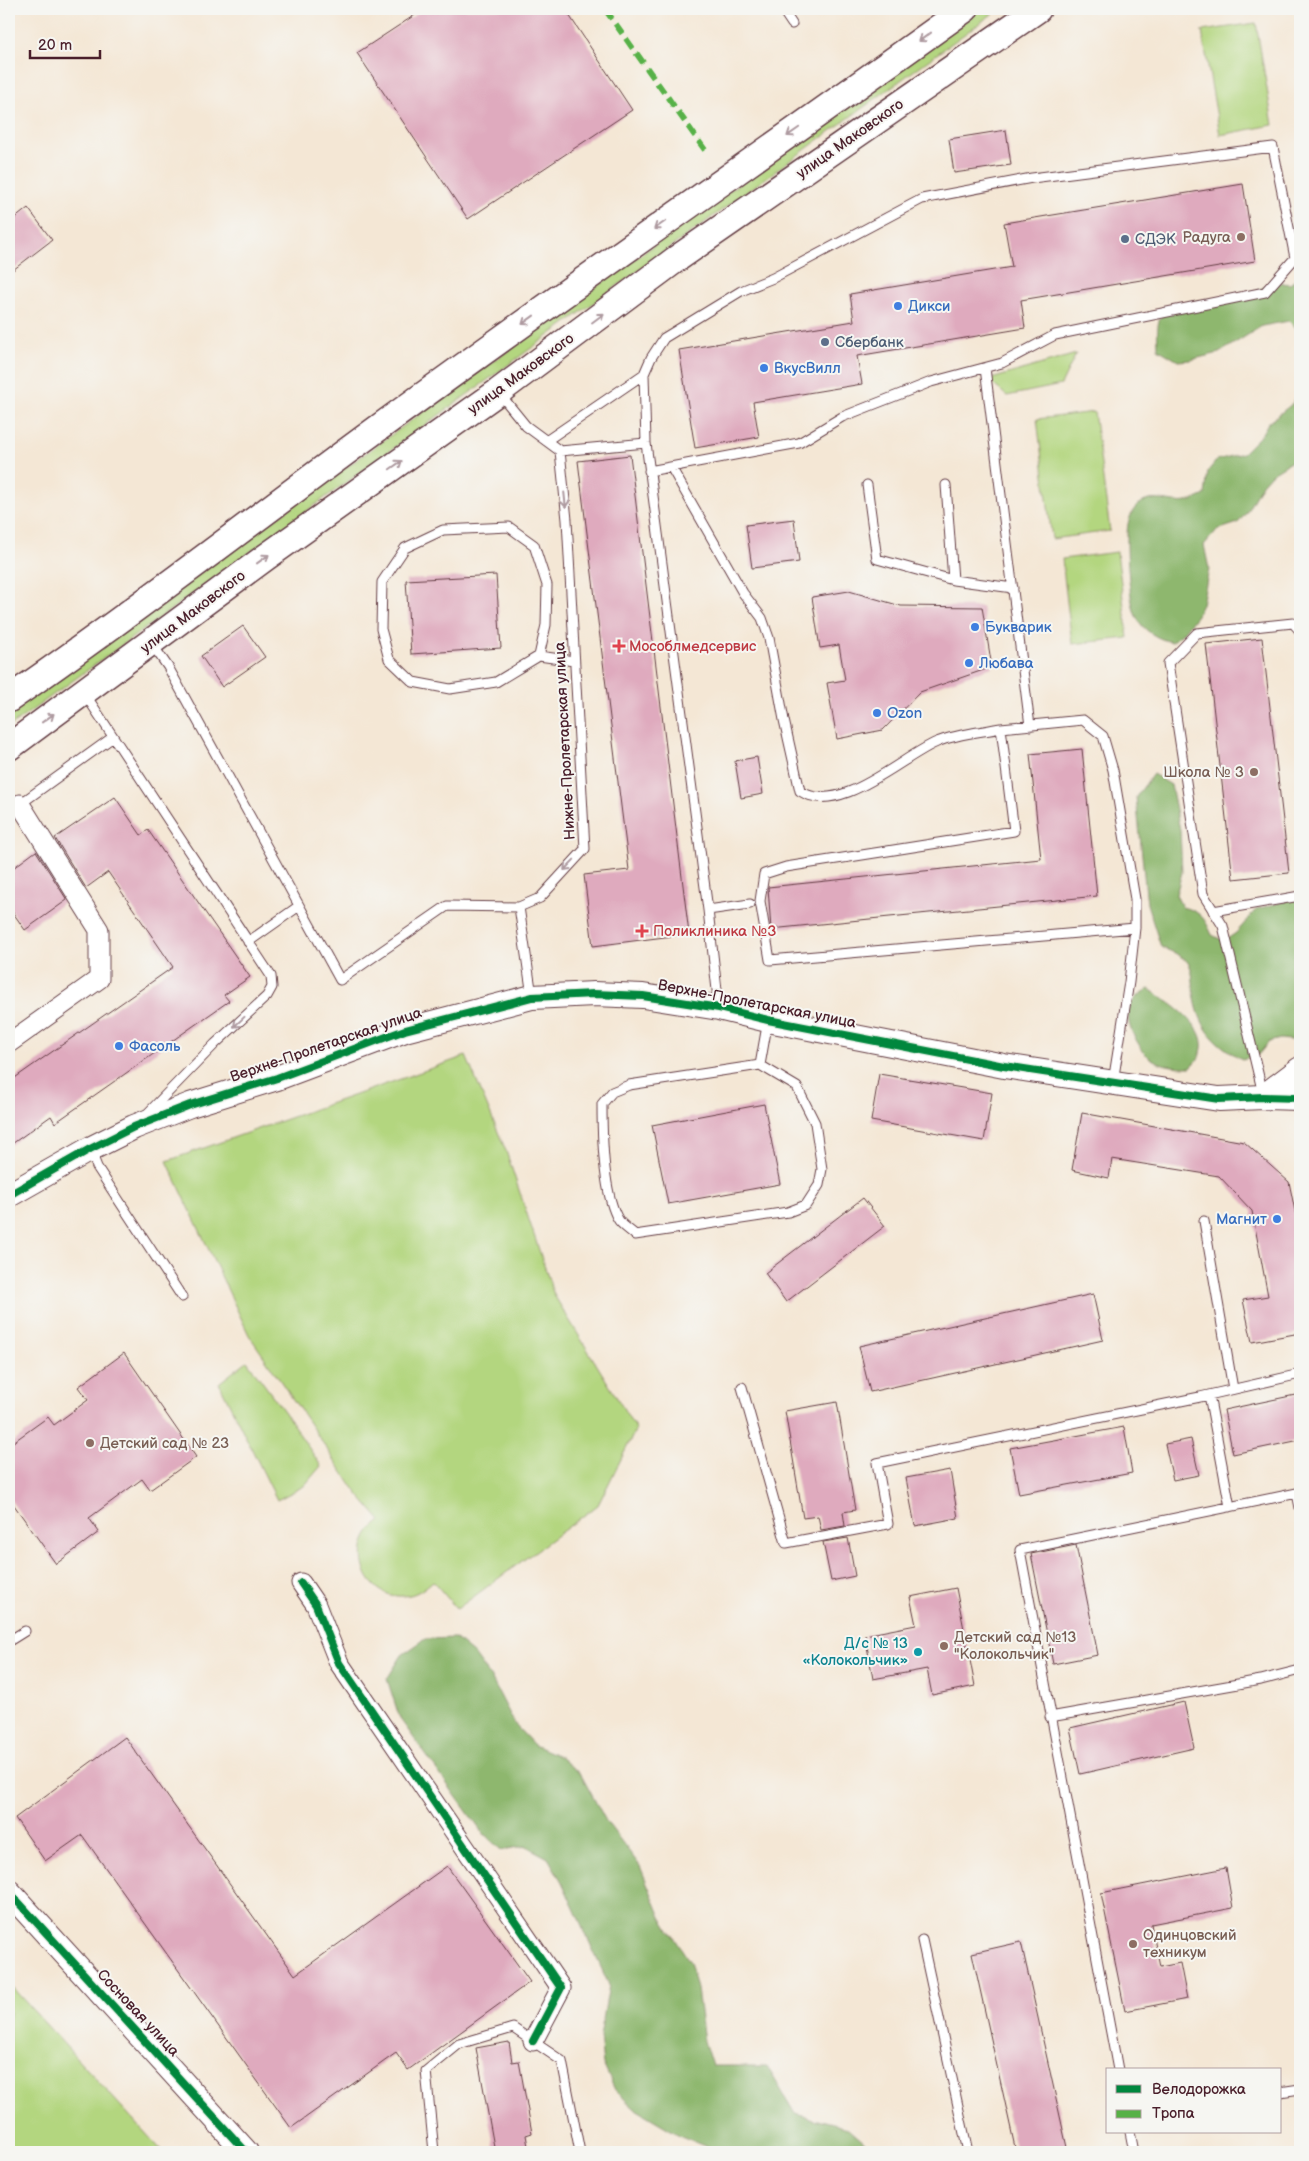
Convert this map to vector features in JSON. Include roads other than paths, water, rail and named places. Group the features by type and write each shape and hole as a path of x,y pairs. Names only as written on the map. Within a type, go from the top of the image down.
{"main road":[{"path":"9,699 81,649 376,430 622,252 965,9"},
{"name":"улица Маковского","path":"9,747 266,557 498,392 682,256 1038,9"}],"street":[{"path":"9,1043 99,979 99,930 14,808"},
{"name":"Верхне-Пролетарская улица","path":"9,1195 90,1149 134,1127 190,1105 277,1078 404,1030 532,997 594,994 643,996 718,1008 768,1020 1004,1066 1219,1099 1300,1098"},
{"path":"1263,1097 1300,1068"},
{"path":"301,1583 316,1605 339,1663 561,1988 534,2041"},
{"name":"Сосновая улица","path":"9,1892 246,2152"}],"lane":[{"path":"782,9 792,24"},
{"path":"649,471 799,443 842,416 931,382 1002,363 1055,334 1266,292 1297,256 1273,147 1023,180 922,199 773,278 741,291 664,338 651,358 644,374 646,443 649,471 708,910 718,1008"},
{"path":"986,368 1030,726"},
{"path":"546,441 644,374"},
{"path":"498,392 526,426 560,451 646,443"},
{"name":"Нижне-Пролетарская улица","path":"519,907 540,898 585,848 566,520 560,451"},
{"path":"671,467 743,593 762,618 769,638 787,738 800,791 809,797 830,797 859,788 938,741 1001,728 1083,720 1103,736 1112,770 1135,899 1135,928 1129,982 1113,1082"},
{"path":"867,485 877,559 953,580 1013,588"},
{"path":"946,485 953,580"},
{"path":"539,656 546,625 547,585 534,545 509,527 443,530 405,548 382,582 381,629 389,659 413,682 450,689 496,682 539,656 574,661"},
{"path":"1263,1097 1223,926 1203,894 1168,662 1197,632 1292,623 1300,631"},
{"path":"151,643 168,667 340,980 447,906 519,907 532,997"},
{"path":"83,692 271,976 272,987 267,996 215,1044 134,1127"},
{"path":"1001,728 1014,831 786,867 764,874 760,901 770,960 1135,928"},
{"path":"14,808 113,737"},
{"path":"1213,910 1300,896"},
{"path":"708,910 750,904"},
{"path":"248,942 299,906"},
{"path":"760,1065 768,1020"},
{"path":"760,1065 797,1087 816,1123 822,1169 819,1185 806,1205 788,1212 635,1234 618,1220 610,1196 602,1138 602,1104 612,1092 629,1085 760,1065"},
{"path":"90,1149 97,1167 182,1297"},
{"path":"1204,1221 1233,1389"},
{"path":"742,1387 786,1543 888,1524 877,1463 1209,1395 1300,1374"},
{"path":"1209,1395 1230,1507"},
{"path":"1118,2068 1020,1550 1297,1494 1300,1508"},
{"path":"9,1641 25,1631"},
{"path":"1050,1717 1261,1680 1300,1670"},
{"path":"922,1940 968,2152"},
{"path":"434,2152 426,2071 458,2044 513,2028 562,2061 580,2152"},
{"path":"1282,2092 1300,2089"},
{"path":"1130,2134 1134,2152"}],"place":[{"name":"Радуга","path":"1241,237"},
{"name":"СДЭК","path":"1125,239"},
{"name":"Дикси","path":"898,306"},
{"name":"Сбербанк","path":"825,342"},
{"name":"ВкусВилл","path":"764,368"},
{"name":"Букварик","path":"975,627"},
{"name":"Мособлмедсервис","path":"619,646"},
{"name":"Любава","path":"969,663"},
{"name":"Ozon","path":"877,713"},
{"name":"Школа № 3","path":"1254,772"},
{"name":"Поликлиника №3","path":"642,931"},
{"name":"Фасоль","path":"119,1046"},
{"name":"Магнит","path":"1277,1219"},
{"name":"Детский сад № 23","path":"90,1443"},
{"name":"Детский сад №13 \"Колокольчик\"","path":"944,1646"},
{"name":"Д/с № 13 «Колокольчик»","path":"918,1652"},
{"name":"Одинцовский техникум","path":"1133,1944"}]}
